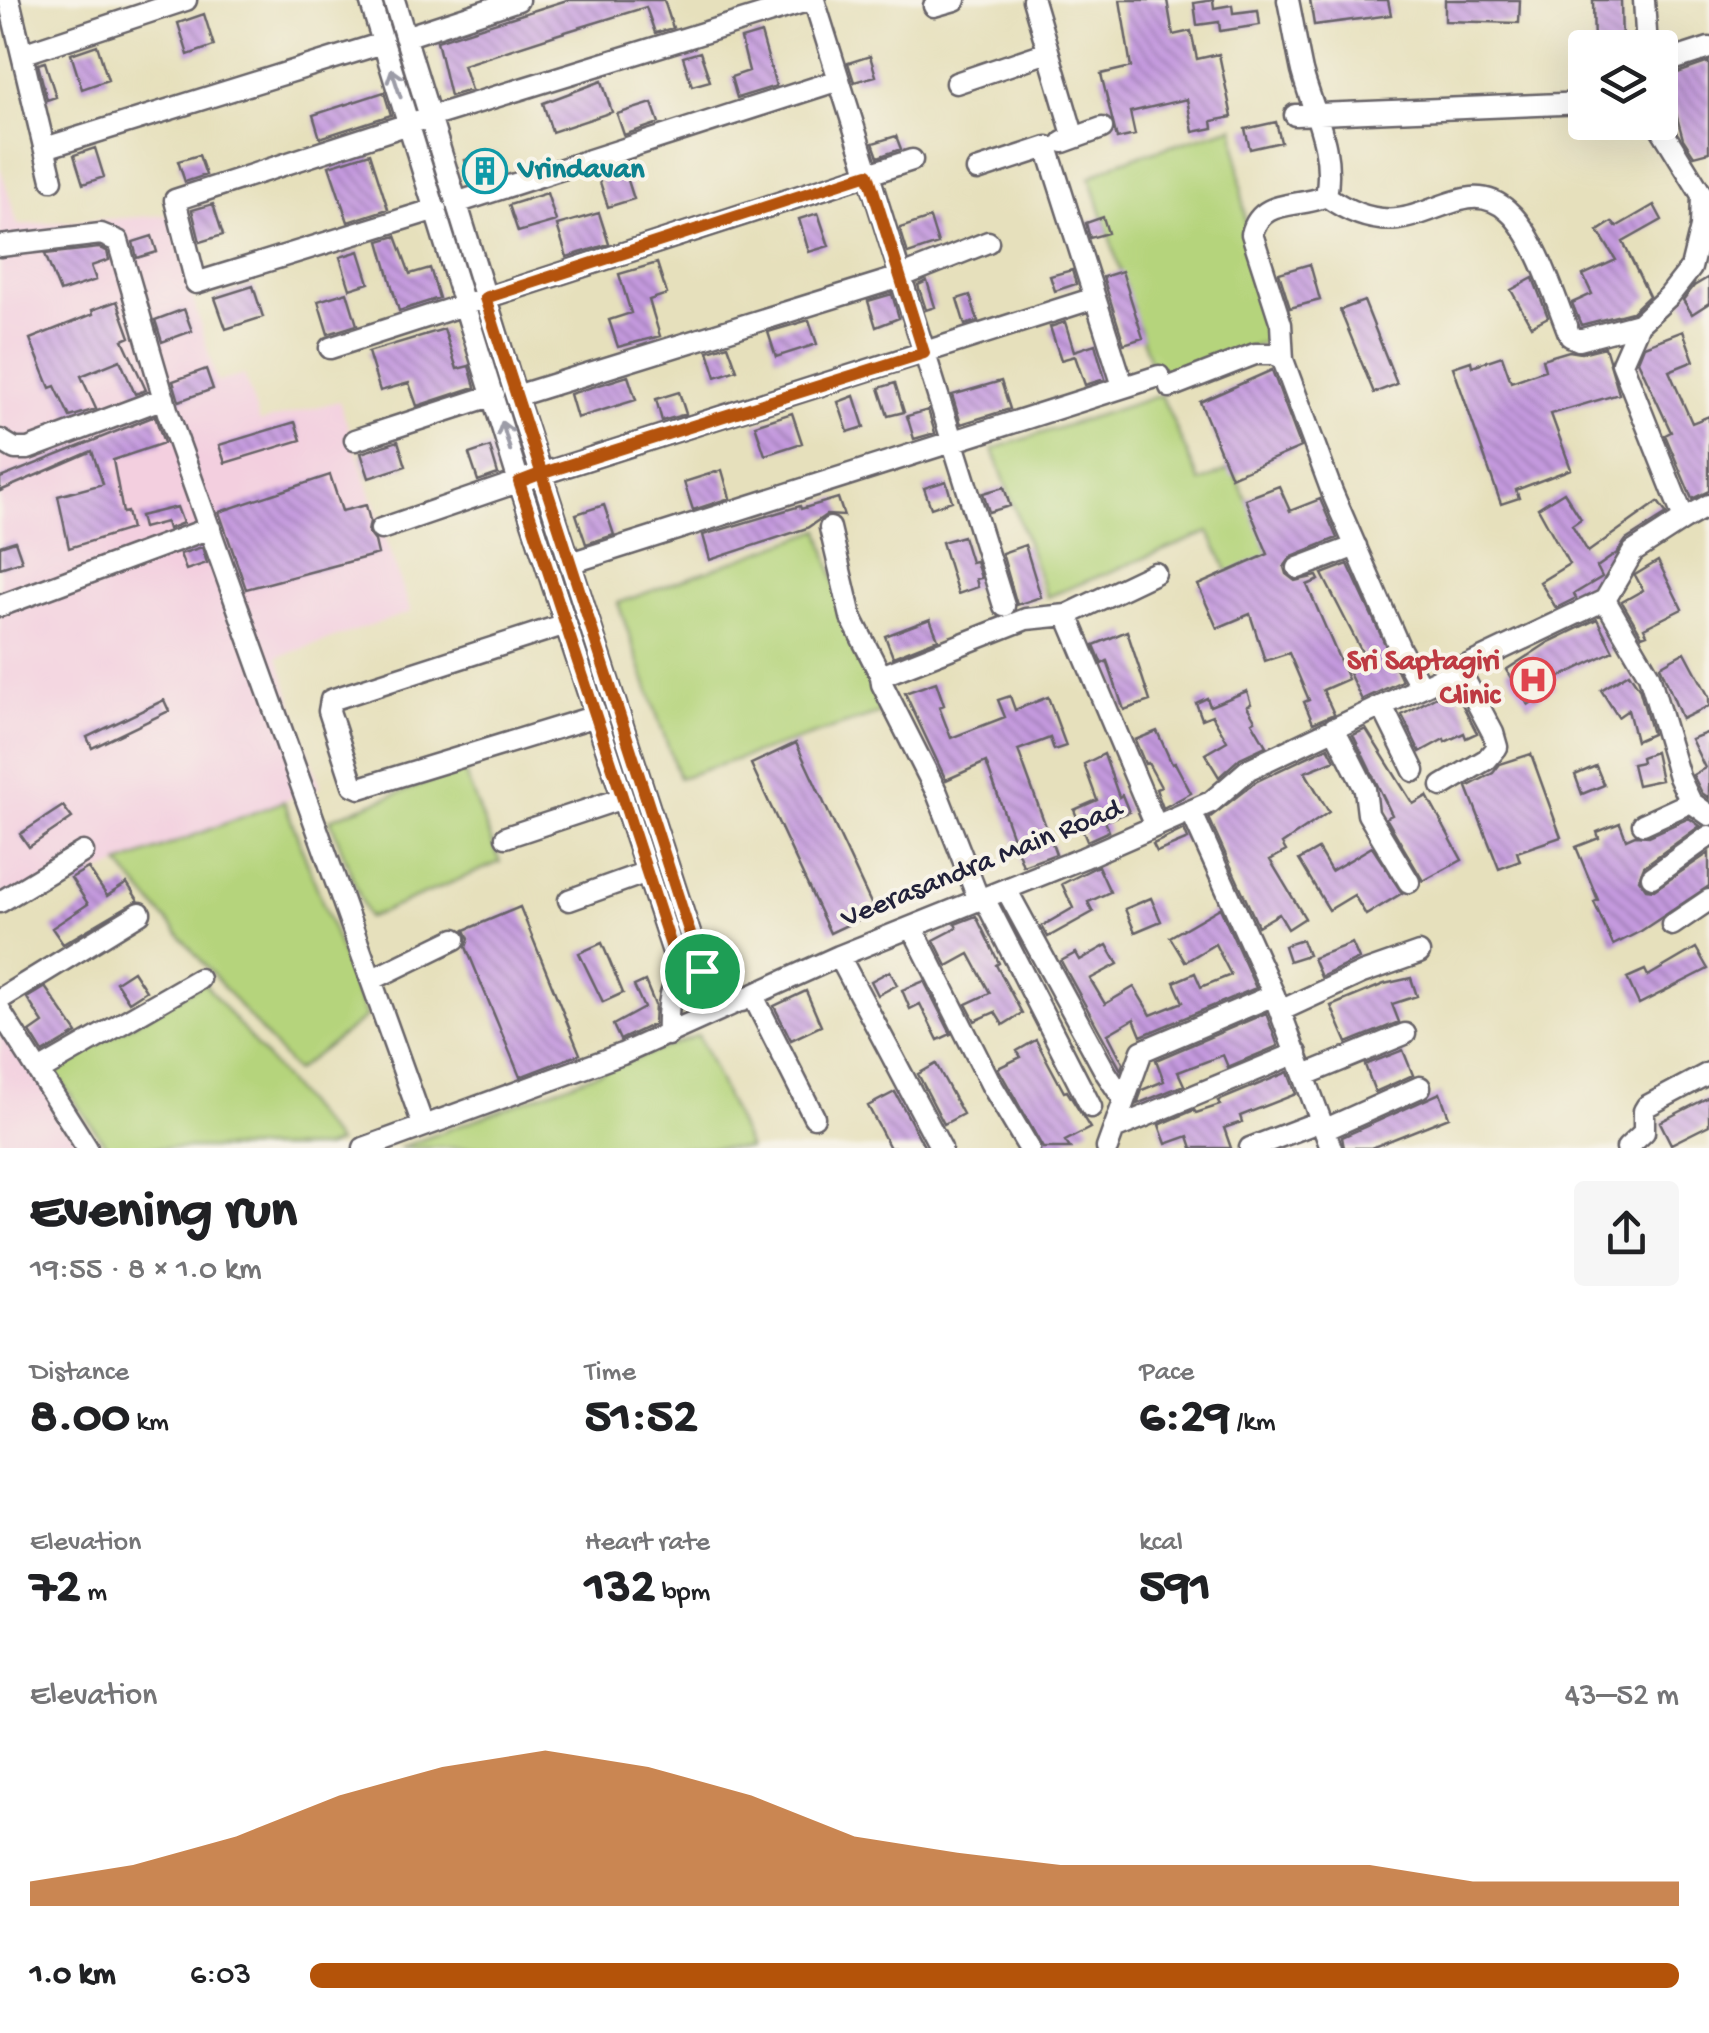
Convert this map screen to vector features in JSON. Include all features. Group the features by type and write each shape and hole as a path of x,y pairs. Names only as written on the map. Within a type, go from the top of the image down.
{"street":[{"path":"9,0 52,180"},
{"path":"22,54 186,0"},
{"path":"370,0 383,43 420,121"},
{"path":"394,0 405,36 420,121 476,301 516,396 570,563 657,878"},
{"path":"405,36 518,0"},
{"path":"839,80 196,283 174,200 812,0 839,80 1004,606"},
{"path":"934,6 955,0"},
{"path":"1033,0 1074,138"},
{"path":"1288,0 1304,76 1319,114 1330,179 1326,196"},
{"path":"1644,0 1646,30"},
{"path":"44,148 383,43"},
{"path":"1678,58 1709,48"},
{"path":"956,83 1048,52"},
{"path":"1294,115 1568,104"},
{"path":"977,170 1102,128"},
{"path":"1668,140 1702,194 1701,226 1691,268 1639,324 1622,363 1684,520"},
{"path":"1048,147 1123,386"},
{"path":"330,348 912,160"},
{"path":"1326,196 1344,209 1366,216 1399,219 1469,198 1489,198 1510,212 1535,252 1570,336 1580,340 1639,324"},
{"path":"1326,196 1313,202 1274,206 1255,220 1252,234 1281,324 1283,360 1356,546 1400,649 1422,687"},
{"path":"0,246 101,234 118,241 164,398 423,1126"},
{"path":"516,396 900,276 988,242"},
{"path":"380,529 540,474 1095,298"},
{"path":"476,301 494,396 519,482 623,798 692,973"},
{"path":"570,563 1123,386 1165,382 1255,354 1275,354 1283,360"},
{"path":"355,440 494,396"},
{"path":"0,440 15,449 28,449 164,398"},
{"path":"1709,504 1633,552 1604,600 1648,675 1678,778 1691,802 1709,815"},
{"path":"0,606 210,528"},
{"path":"830,528 852,617 882,676 882,684 937,792 982,899 1091,1107"},
{"path":"1298,568 1356,546"},
{"path":"882,676 1026,619 1067,615 1156,572"},
{"name":"Veerasandra Main Road","path":"364,1148 622,1054 838,956 1191,811 1211,802 1249,769 1604,600"},
{"path":"1067,615 1156,826"},
{"path":"566,624 332,700 329,711 353,785 360,788 596,716"},
{"path":"1442,786 1487,759 1497,747 1459,669"},
{"path":"1382,706 1414,770"},
{"path":"1334,728 1366,789 1368,814 1410,882"},
{"path":"506,838 623,798"},
{"path":"1642,824 1691,802"},
{"path":"1191,811 1277,1003 1325,1133"},
{"path":"1652,877 1709,836"},
{"path":"1,899 83,852"},
{"path":"569,900 657,878"},
{"path":"1006,889 1124,1100"},
{"path":"1672,926 1709,900"},
{"path":"0,1000 140,913"},
{"path":"912,927 991,1084 1030,1148"},
{"path":"371,980 454,939"},
{"path":"1110,1139 1142,1051 1419,953"},
{"path":"838,956 941,1148"},
{"path":"692,973 723,983 748,998 814,1117"},
{"path":"668,1034 670,994 692,973"},
{"path":"39,1072 199,979"},
{"path":"0,1011 87,1148"},
{"path":"1304,1075 1405,1034"},
{"path":"1110,1139 1297,1053"},
{"path":"1627,1148 1644,1132 1647,1106 1709,1073"},
{"path":"1250,1148 1325,1133 1420,1087"}],"shaded area":[{"path":"0,166 18,225 169,215 217,382 244,375 260,422 339,401 411,612 278,657 320,787 0,911"},
{"path":"0,1005 93,1148 0,1148"}],"green space":[{"path":"1234,127 1250,262 1274,339 1156,381 1090,177 1122,161"},
{"path":"1161,395 1200,482 1232,468 1273,557 1230,576 1209,532 1047,597 993,449"},
{"path":"820,530 845,618 887,711 679,778 618,603"},
{"path":"463,769 500,862 368,918 330,819"},
{"path":"284,801 366,1017 295,1071 119,864"},
{"path":"204,983 337,1143 325,1148 108,1148 53,1070"},
{"path":"698,1035 749,1148 400,1148"}],"building":[{"path":"567,0 664,0 673,28 655,33 646,7 463,65 471,90 450,96 437,41"},
{"path":"1120,0 1167,0 1173,35 1191,31 1197,59 1219,54 1232,117 1212,121 1213,128 1193,132 1187,99 1130,112 1135,135 1117,139 1101,74 1131,67"},
{"path":"1213,0 1214,8 1232,5 1233,13 1258,10 1260,25 1220,31 1219,22 1197,25 1194,3"},
{"path":"1310,0 1388,0 1391,15 1314,25"},
{"path":"1445,0 1520,0 1519,23 1445,21"},
{"path":"1593,0 1621,0 1622,30 1594,30"},
{"path":"204,14 214,46 188,55 178,23"},
{"path":"761,33 776,86 737,98 731,77 749,71 741,39"},
{"path":"97,45 108,80 82,89 71,54"},
{"path":"700,52 710,81 692,86 683,57"},
{"path":"870,56 876,76 854,82 848,63"},
{"path":"45,62 56,97 47,100 38,64"},
{"path":"1709,62 1709,152 1694,156 1683,139 1678,121 1678,73"},
{"path":"602,81 612,112 552,132 543,103"},
{"path":"384,92 391,115 320,138 313,115"},
{"path":"652,103 659,123 624,135 617,114"},
{"path":"1276,122 1281,142 1250,149 1245,129"},
{"path":"896,136 901,149 878,157 873,143"},
{"path":"95,148 104,177 83,184 74,155"},
{"name":"Vrindavan","path":"494,152 501,174 473,183 465,160"},
{"path":"370,153 388,209 348,222 329,166"},
{"path":"199,155 206,175 185,182 178,161"},
{"path":"624,168 634,199 608,207 598,176"},
{"path":"547,193 556,221 518,232 509,205"},
{"path":"213,204 223,235 200,242 192,210"},
{"path":"1654,205 1662,220 1623,242 1649,296 1632,312 1581,325 1572,303 1592,294 1583,275 1616,260 1598,231 1612,222 1616,227"},
{"path":"599,213 609,244 567,257 557,225"},
{"path":"818,213 829,246 809,252 799,219"},
{"path":"1103,217 1108,233 1090,238 1086,223"},
{"path":"930,218 938,244 908,254 900,228"},
{"path":"152,236 157,252 137,258 133,242"},
{"path":"396,236 410,274 430,268 439,298 399,311 379,241"},
{"path":"99,248 107,251 109,260 91,266 96,280 60,292 45,254"},
{"path":"359,251 369,283 350,289 340,257"},
{"path":"657,263 667,294 649,300 660,336 618,347 609,320 631,313 619,274"},
{"path":"1310,264 1320,300 1290,308 1279,273"},
{"path":"1072,270 1076,284 1055,291 1050,276"},
{"path":"1122,271 1143,338 1124,344 1103,277"},
{"path":"1709,277 1709,303 1692,314 1683,300 1694,286"},
{"path":"1533,278 1548,317 1531,326 1511,290"},
{"path":"927,281 935,307 926,310 918,285"},
{"path":"253,286 263,317 226,329 215,298"},
{"path":"347,292 357,325 328,334 318,301"},
{"path":"892,294 899,318 876,327 868,301"},
{"path":"970,295 978,321 965,325 957,299"},
{"path":"117,301 130,337 123,340 146,390 135,394 120,360 81,376 96,409 70,417 55,386 50,388 30,339"},
{"path":"1364,301 1397,384 1374,393 1340,310"},
{"path":"184,309 192,331 162,342 155,320"},
{"path":"809,320 817,344 776,357 768,332"},
{"path":"1065,322 1074,351 1095,344 1105,379 1085,385 1075,356 1061,360 1050,327"},
{"path":"444,329 457,369 469,366 475,387 417,406 409,383 380,391 368,352"},
{"path":"1683,331 1694,361 1669,371 1692,423 1709,416 1709,491 1692,499 1665,435 1671,432 1638,361 1644,346"},
{"path":"728,345 737,370 716,377 708,351"},
{"path":"1605,347 1619,394 1551,414 1571,469 1516,490 1519,498 1501,504 1453,367 1471,361 1472,366 1502,356 1511,382 1545,370 1542,359"},
{"path":"206,369 213,389 179,401 173,381"},
{"path":"1272,370 1301,447 1231,477 1200,402"},
{"path":"628,376 636,400 577,418 570,394"},
{"path":"1001,381 1010,409 961,424 952,395"},
{"path":"895,383 904,412 888,416 879,388"},
{"path":"679,392 686,414 662,421 656,399"},
{"path":"854,396 864,427 848,432 838,402"},
{"path":"928,410 935,433 914,439 907,416"},
{"path":"792,413 802,443 765,455 755,425"},
{"path":"155,416 164,443 113,460 123,513 127,512 131,529 69,548 58,496 103,484 92,451 0,491 0,478"},
{"path":"295,422 301,440 225,463 219,445"},
{"path":"398,441 406,466 369,478 361,453"},
{"path":"490,447 498,474 478,481 469,454"},
{"path":"722,470 730,498 693,510 684,482"},
{"path":"330,475 342,511 366,505 368,532 378,554 246,589 219,512"},
{"path":"946,481 952,501 931,508 924,488"},
{"path":"1279,486 1290,511 1320,499 1337,538 1292,556 1284,567 1295,581 1317,576 1319,580 1307,585 1348,679 1323,690 1334,714 1313,723 1304,702 1309,700 1289,653 1265,661 1250,614 1217,628 1198,585 1268,554 1245,499"},
{"path":"1004,487 1010,506 989,512 983,493"},
{"path":"1564,492 1581,519 1572,525 1588,552 1658,502 1667,514 1626,540 1617,553 1597,567 1602,577 1556,608 1540,582 1569,564 1538,508"},
{"path":"838,498 844,516 826,515 807,528 710,560 703,535"},
{"path":"604,505 614,535 586,544 576,514"},
{"path":"177,507 183,523 168,529 166,522 143,528 140,516"},
{"path":"963,536 981,578 976,579 978,587 958,594 942,542"},
{"path":"15,541 22,561 0,568 0,546"},
{"path":"1025,545 1041,597 1017,605 1002,553"},
{"path":"202,547 207,563 186,570 180,554"},
{"path":"1658,561 1682,609 1644,628 1647,634 1642,636 1622,602 1643,590 1635,575"},
{"path":"1348,564 1402,681 1362,700 1348,671 1366,660 1322,574"},
{"path":"930,619 938,639 893,657 885,636"},
{"path":"1597,619 1613,651 1552,681 1556,687 1528,705 1506,670 1549,642"},
{"path":"1127,631 1150,701 1124,710 1107,661 1102,664 1094,645"},
{"path":"1685,652 1709,697 1709,706 1682,719 1660,666"},
{"path":"1629,673 1639,688 1652,734 1636,741 1628,710 1618,717 1601,690"},
{"path":"936,682 944,705 939,707 951,738 1005,717 998,700 1010,696 1015,710 1048,697 1066,746 1054,750 1050,738 1018,750 1056,854 1023,866 986,762 946,780 905,693"},
{"path":"1453,687 1477,733 1466,738 1464,733 1445,742 1444,739 1420,752 1402,715"},
{"path":"1247,691 1251,704 1247,706 1255,720 1252,722 1266,746 1240,758 1219,777 1205,754 1227,741 1212,715 1202,719 1196,703 1207,698 1210,706"},
{"path":"164,700 169,711 92,748 87,737"},
{"path":"1366,729 1413,804 1427,796 1462,860 1423,881 1386,818 1392,815 1353,735"},
{"path":"1157,731 1191,793 1163,808 1156,789 1161,787 1135,740"},
{"path":"1709,732 1709,798 1693,775 1705,768 1691,739"},
{"path":"796,743 875,912 830,933 751,764"},
{"path":"1328,747 1335,760 1305,772 1329,812 1282,844 1286,851 1270,860 1305,918 1288,929 1279,914 1258,926 1209,818 1257,781"},
{"path":"1655,752 1661,780 1637,785 1632,764"},
{"path":"1104,754 1119,797 1122,795 1129,812 1105,821 1109,831 1087,841 1074,810 1097,800 1084,764"},
{"path":"1531,754 1561,837 1517,852 1520,861 1499,869 1467,787 1493,773 1500,764"},
{"path":"1596,766 1604,785 1582,794 1575,775"},
{"path":"63,806 72,818 29,847 20,834"},
{"path":"1689,818 1700,826 1644,866 1639,879 1646,889 1654,890 1709,853 1709,886 1613,945 1576,847 1599,838 1597,832 1620,823 1626,839 1649,836"},
{"path":"1184,829 1188,839 1157,852 1153,844"},
{"path":"1372,847 1402,893 1366,915 1354,895 1329,910 1299,860 1318,849 1331,871"},
{"path":"1098,866 1110,892 1088,902 1093,912 1048,937 1042,926 1073,908 1062,884"},
{"path":"88,868 107,896 127,883 138,900 63,944 52,928 88,904 71,878"},
{"path":"1151,898 1161,921 1135,932 1125,909"},
{"path":"520,907 580,1054 520,1077 466,947 469,939 465,930"},
{"path":"1220,908 1256,988 1141,1036 1134,1019 1108,1034 1123,1063 1121,1070 1061,961 1076,953 1080,960 1107,945 1118,964 1090,979 1105,1004 1134,987 1151,1015 1183,1002 1174,982 1195,973 1201,987 1231,975 1215,944 1185,962 1170,937"},
{"path":"976,916 1022,1013 1003,1025 995,1012 975,1021 966,1004 990,993 969,954 947,966 934,940 957,928 955,924"},
{"path":"1302,940 1308,955 1289,961 1284,946"},
{"path":"602,943 623,993 603,1002 579,953"},
{"path":"1352,943 1359,959 1321,977 1313,958"},
{"path":"1696,948 1708,969 1639,1004 1627,978 1645,970 1648,976"},
{"path":"133,971 146,991 129,1002 116,982"},
{"path":"890,971 897,985 878,995 871,981"},
{"path":"1411,978 1417,996 1392,1004 1399,1022 1347,1043 1331,1006 1384,984"},
{"path":"645,981 655,1005 654,1024 620,1040 613,1025 644,1008 634,986"},
{"path":"924,981 951,1034 938,1040 920,1004 910,1009 902,990"},
{"path":"45,987 77,1033 43,1053 30,1032 43,1023 27,998"},
{"path":"806,991 821,1026 791,1040 774,1006"},
{"path":"1266,1013 1278,1046 1228,1067 1223,1055 1178,1072 1184,1085 1137,1104 1142,1090 1164,1081 1156,1060"},
{"path":"1036,1040 1064,1092 1067,1091 1090,1128 1065,1141 1070,1148 1043,1148 998,1068 1021,1057 1017,1051"},
{"path":"1403,1050 1413,1075 1375,1092 1365,1065"},
{"path":"936,1064 963,1114 944,1124 918,1074"},
{"path":"1288,1072 1296,1094 1240,1116 1242,1122 1224,1128 1231,1148 1192,1148 1188,1136 1166,1144 1159,1125 1194,1110 1196,1113 1220,1105 1218,1101"},
{"path":"895,1092 925,1148 890,1148 868,1106"},
{"path":"1440,1093 1449,1117 1371,1148 1344,1148 1342,1137"},
{"path":"1709,1097 1709,1125 1671,1144 1660,1122"}],"place":[{"name":"Vrindavan","path":"485,171"},
{"name":"Sri Saptagiri Clinic","path":"1533,680"}],"route":[{"path":"702,971 540,474 485,298 868,174 924,353 540,474 519,482 681,976 702,971"}]}
